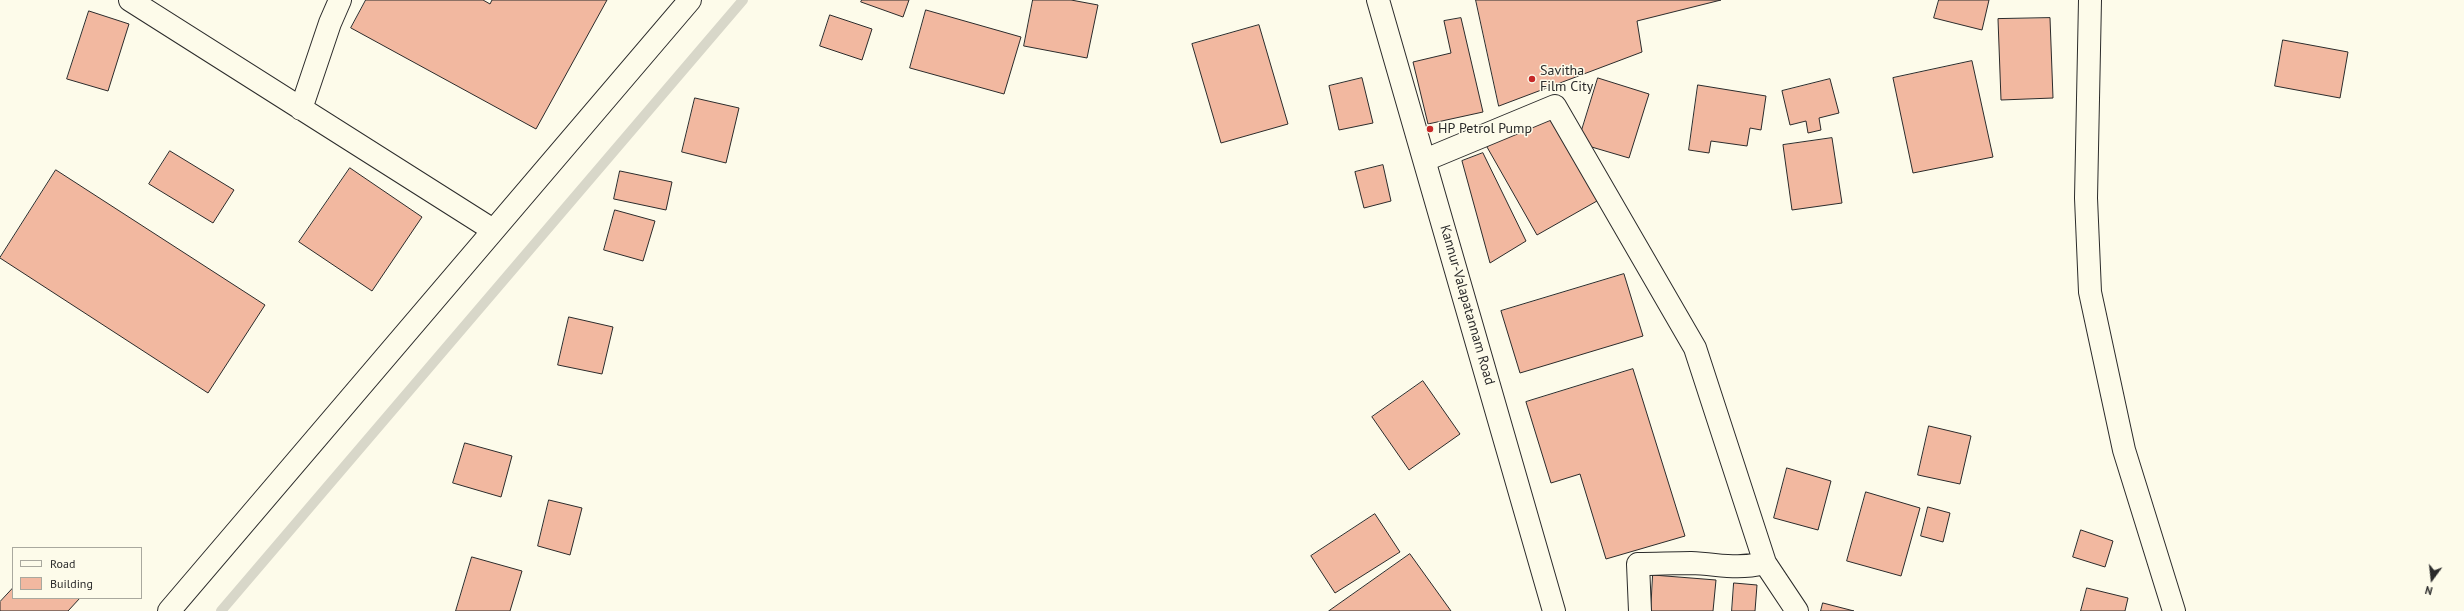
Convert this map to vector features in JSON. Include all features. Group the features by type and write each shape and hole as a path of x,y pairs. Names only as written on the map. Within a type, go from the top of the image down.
{"street":[{"path":"130,0 493,230"},
{"path":"301,109 330,23 340,0"},
{"path":"169,611 690,0"},
{"name":"Kannur-Valapatannam Road","path":"1378,0 1554,611"},
{"path":"2090,0 2086,198 2090,292 2124,450 2174,611"},
{"path":"1425,160 1555,106 1695,348 1765,563 1797,611"},
{"path":"1640,611 1638,564 1692,563 1726,568 1745,567 1765,563"}],"building":[{"path":"366,0 483,0 490,4 492,0 607,0 536,129 351,28"},
{"path":"862,0 909,0 903,17 861,2"},
{"path":"1033,0 1071,0 1098,5 1087,58 1024,46"},
{"name":"Savitha Film City","path":"1476,0 1721,0 1637,21 1642,52 1499,106"},
{"path":"1939,0 1989,0 1982,30 1934,18"},
{"path":"926,10 1021,37 1004,94 910,68"},
{"path":"89,11 129,24 108,91 67,79"},
{"path":"830,15 872,29 862,60 820,46"},
{"path":"1461,18 1483,112 1428,124 1413,62 1451,53 1444,21"},
{"path":"2050,18 2053,98 2001,100 1998,19"},
{"path":"1259,25 1288,124 1221,143 1192,44"},
{"path":"2283,40 2348,52 2340,98 2275,86"},
{"path":"1972,61 1993,157 1913,173 1893,78"},
{"path":"1362,78 1373,123 1339,130 1329,86"},
{"path":"1598,78 1649,94 1629,158 1578,143"},
{"path":"1830,79 1839,113 1819,118 1821,130 1808,133 1806,121 1790,125 1782,91"},
{"path":"1698,85 1766,96 1761,130 1750,128 1747,146 1711,141 1709,153 1689,150"},
{"path":"695,98 739,108 726,163 682,152"},
{"path":"1553,109 1604,197 1537,235 1487,147"},
{"path":"1832,138 1842,203 1792,210 1783,145"},
{"path":"170,151 234,190 213,223 149,184"},
{"path":"1483,153 1526,241 1490,263 1462,161"},
{"path":"1383,165 1391,201 1364,208 1355,172"},
{"path":"350,168 422,217 372,291 299,242"},
{"path":"56,170 265,305 208,393 0,258"},
{"path":"620,171 672,182 666,210 614,199"},
{"path":"615,210 655,221 643,261 604,250"},
{"path":"1624,274 1643,336 1520,373 1501,311"},
{"path":"569,317 613,327 602,374 558,365"},
{"path":"1633,369 1685,536 1606,559 1580,474 1551,483 1526,402"},
{"path":"1423,381 1460,434 1409,470 1372,417"},
{"path":"1929,426 1971,436 1960,484 1918,475"},
{"path":"465,443 512,456 501,497 453,483"},
{"path":"1787,468 1831,481 1818,530 1774,518"},
{"path":"1866,492 1920,508 1901,576 1847,561"},
{"path":"549,500 582,508 570,555 538,546"},
{"path":"1928,507 1950,513 1943,542 1921,536"},
{"path":"1375,514 1400,552 1335,593 1311,556"},
{"path":"2081,530 2113,541 2105,567 2073,557"},
{"path":"1410,554 1451,611 1329,611"},
{"path":"472,557 522,571 510,611 456,611"},
{"path":"1653,575 1716,580 1713,611 1651,611"},
{"path":"1734,583 1757,585 1755,611 1732,611"},
{"path":"2087,588 2128,598 2125,611 2081,611"},
{"path":"12,589 12,599 79,599 68,611 0,611 0,602"},
{"path":"1823,603 1854,611 1821,611"}],"waterway":[{"path":"221,611 743,0"}],"place":[{"name":"Savitha Film City","path":"1532,79"},
{"name":"HP Petrol Pump","path":"1430,129"}]}
